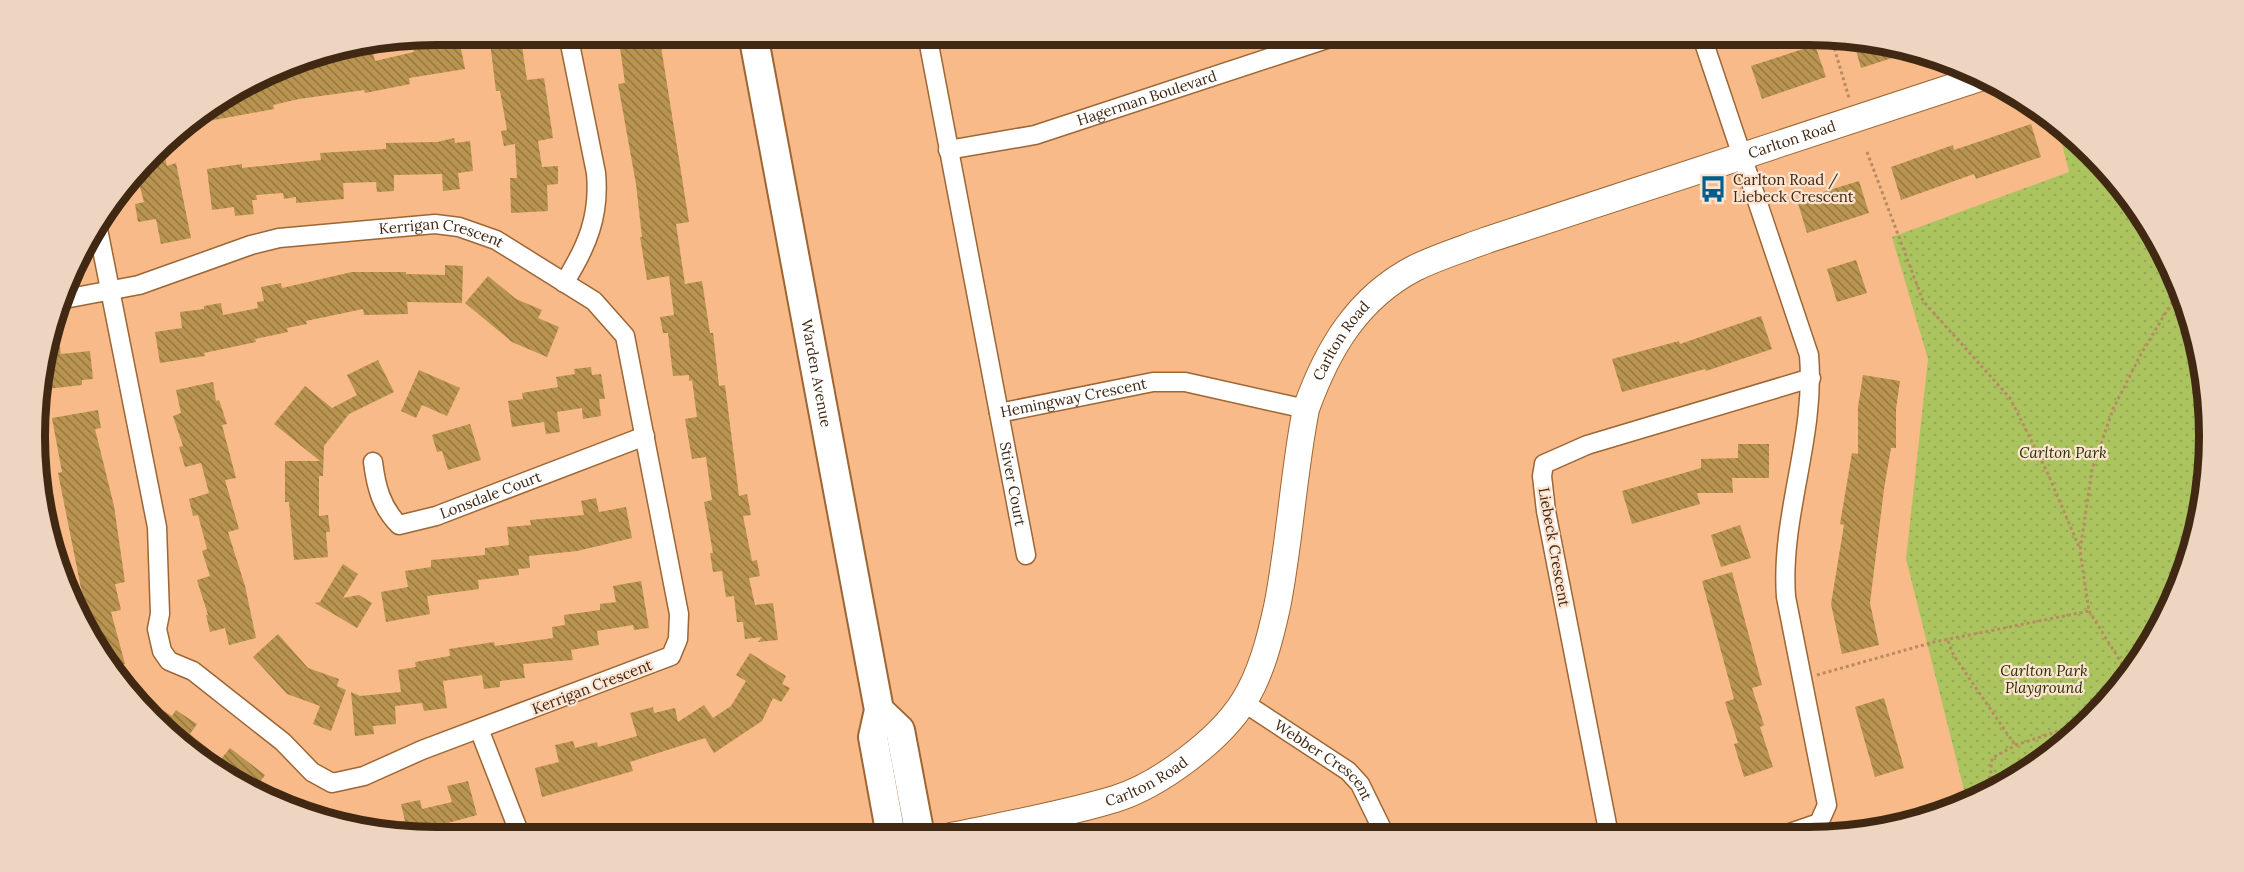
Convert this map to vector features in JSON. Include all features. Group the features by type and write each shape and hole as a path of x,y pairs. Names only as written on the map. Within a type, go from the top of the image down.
{"main road":[{"name":"Warden Avenue","path":"755,45 879,710 873,737 889,827"},
{"name":"Carlton Road","path":"997,827 1115,799 1137,789 1200,748 1243,702 1266,648 1277,607 1306,409 1316,380 1337,339 1350,322 1387,285 1415,268 1487,240 1966,79"},
{"path":"879,710 900,730 918,827"}],"street":[{"path":"564,283 590,237 598,195 596,173 570,45"},
{"name":"Hemingway Crescent","path":"929,45 999,413 1153,382 1185,382 1306,409"},
{"name":"Hagerman Boulevard","path":"948,150 1035,135 1309,45"},
{"path":"1705,45 1809,355 1811,378 1801,469 1785,548 1786,597 1804,679 1827,806 1819,823 1807,827"},
{"name":"Kerrigan Crescent","path":"71,297 110,289 140,285 251,245 279,238 435,224 459,227 496,240 594,301 625,336 679,614 678,639 671,656 422,750 364,776 332,783 312,772 283,742 194,671 169,661 162,651 157,629 160,614 157,527 110,289"},
{"path":"99,236 110,289"},
{"name":"Liebeck Crescent","path":"1607,827 1546,511 1542,476 1544,464 1587,445 1811,378"},
{"name":"Stiver Court","path":"999,413 1026,555"},
{"name":"Lonsdale Court","path":"373,462 375,482 382,502 399,525 436,516 645,436"},
{"name":"Webber Crescent","path":"1243,702 1348,771 1360,784 1381,827"},
{"path":"479,729 517,827"}],"path":[{"path":"1833,46 1851,103"},
{"path":"1867,152 1923,302 1964,350 2010,398 2048,474 2080,551 2089,611 2123,666"},
{"path":"2080,551 2092,470 2114,409 2141,354 2174,299"},
{"path":"1804,679 1934,642 2089,611"},
{"path":"1948,641 1954,656 2016,745"},
{"path":"1990,782 1992,759 2016,745 2068,728"}],"green space":[{"name":"Carlton Park","path":"2060,138 2102,178 2118,198 2147,241 2169,286 2186,335 2196,385 2199,436 2196,487 2186,537 2169,586 2147,632 2118,674 2102,694 2066,730 2046,746 2003,775 1965,794 1906,559 1928,359 1892,237 2069,172"}],"building":[{"path":"460,45 465,69 409,78 410,84 365,93 364,90 299,99 273,105 274,109 204,122 240,97 286,75 307,70 307,67 310,66 372,51 375,61 414,52 413,47"},
{"path":"490,45 527,45 522,46 527,80 544,78 553,138 538,141 542,167 558,166 558,184 547,185 548,211 511,213 510,178 517,178 515,144 504,146 501,131 507,130 500,91 496,91"},
{"path":"612,45 661,45 689,222 676,224 685,284 702,281 710,333 713,333 719,386 725,385 739,496 747,494 751,515 743,516 752,561 757,560 760,576 749,578 755,605 773,603 778,640 758,642 762,637 745,639 743,622 737,622 734,596 726,597 722,571 713,572 710,553 713,553 704,502 712,500 706,457 692,459 685,419 697,417 692,380 689,381 689,375 673,376 668,333 663,333 660,317 674,315 669,276 647,280 640,237 642,237 636,184 618,84 625,83 620,48 613,49"},
{"path":"1815,45 1826,77 1762,99 1751,66"},
{"path":"1855,48 1899,56 1861,68"},
{"path":"2031,124 2041,157 1976,179 1974,174 1901,200 1891,167 1953,145 1954,150"},
{"path":"454,138 455,143 470,141 473,171 458,173 460,189 443,191 442,174 394,175 394,191 377,192 376,182 343,183 344,199 296,203 296,197 284,199 283,193 256,195 257,200 252,200 254,214 235,216 234,207 212,210 207,169 242,164 242,168 321,160 320,153 386,149 386,143 437,142"},
{"path":"164,156 167,166 176,163 191,238 161,244 156,219 138,222 135,204 144,202 139,182"},
{"path":"1859,181 1869,213 1807,233 1797,200"},
{"path":"1856,260 1867,293 1837,302 1827,269"},
{"path":"445,265 463,266 462,303 407,302 408,314 364,315 363,309 306,321 307,324 287,328 288,332 255,339 256,342 204,353 205,356 160,363 155,332 182,328 180,312 204,309 204,306 221,303 223,315 258,308 257,302 264,301 261,287 281,283 282,288 352,272 445,275"},
{"path":"488,276 516,299 542,310 538,318 559,327 547,357 512,342 465,303"},
{"path":"1761,316 1772,349 1706,371 1705,369 1622,392 1612,359 1679,341 1680,344"},
{"path":"57,340 59,340 61,354 90,351 93,379 82,380 82,385 48,389"},
{"path":"378,360 394,392 349,414 324,446 323,476 319,476 319,516 328,515 330,532 326,532 328,557 294,560 289,502 285,502 285,461 320,461 274,424 305,386 332,408 357,395 347,375"},
{"path":"591,367 592,375 601,374 605,399 599,399 601,416 583,419 582,408 557,412 560,432 546,434 544,422 512,427 508,401 523,399 522,393 558,387 556,377 575,374 574,369"},
{"path":"419,370 460,388 447,416 422,405 416,418 401,411"},
{"path":"1863,375 1900,381 1896,409 1896,448 1891,448 1884,489 1870,603 1879,645 1842,654 1831,604 1844,525 1840,524 1852,453 1858,454 1858,407"},
{"path":"213,382 216,401 219,400 227,424 222,425 236,478 225,480 239,529 228,532 245,586 256,638 229,645 225,628 210,632 206,615 208,615 197,580 210,576 202,551 207,549 198,515 193,516 189,499 209,493 201,463 185,467 179,447 183,446 173,416 181,413 176,390"},
{"path":"98,410 101,428 95,429 114,506 125,582 115,584 121,610 111,612 125,664 120,665 97,632 85,610 58,473 62,472 52,418"},
{"path":"470,424 481,460 448,470 442,451 437,452 432,435"},
{"path":"1738,444 1769,444 1769,478 1732,478 1733,493 1697,493 1700,504 1632,524 1622,491 1701,468 1701,459 1738,458"},
{"path":"596,498 599,512 626,507 632,538 577,551 529,556 530,568 518,569 519,575 478,580 479,589 427,596 430,614 386,622 381,592 408,587 405,571 431,567 431,560 485,555 485,548 509,545 507,527 531,525 530,520 584,515 581,501"},
{"path":"1740,525 1751,558 1721,567 1711,535"},
{"path":"343,564 358,574 343,598 359,595 372,603 357,628 315,603 320,602"},
{"path":"1732,572 1762,685 1752,688 1764,725 1760,727 1773,767 1744,777 1734,744 1738,743 1725,702 1734,699 1702,581"},
{"path":"641,581 649,628 634,630 633,625 597,631 599,645 571,650 573,660 523,664 525,678 500,681 500,687 484,689 482,675 443,681 447,708 424,711 422,703 395,706 396,724 373,726 374,734 355,736 351,692 360,696 401,692 398,670 416,667 415,662 450,656 449,649 494,642 495,646 553,638 552,627 565,625 564,615 600,610 600,604 616,602 613,586"},
{"path":"278,634 308,668 339,679 337,686 346,690 331,731 313,724 320,706 287,694 253,657"},
{"path":"750,653 786,676 782,684 790,688 781,702 773,698 762,721 714,753 705,738 630,762 633,771 542,797 535,768 559,762 555,745 573,741 575,748 597,742 598,747 637,736 630,713 653,707 654,713 675,708 678,722 704,705 713,718 731,706 746,681 736,675"},
{"path":"1884,698 1904,768 1875,777 1855,707"},
{"path":"151,703 172,716 176,710 197,724 190,734 221,759 230,748 265,775 260,782 276,793 240,775 198,746"},
{"path":"468,781 477,815 434,827 392,825 405,821 401,804 420,800 422,809 452,802 447,786"}],"place":[{"name":"Carlton Road / Liebeck Crescent","path":"1713,189"}],"park label":[{"name":"Carlton Park Playground","path":"2044,680"}]}
